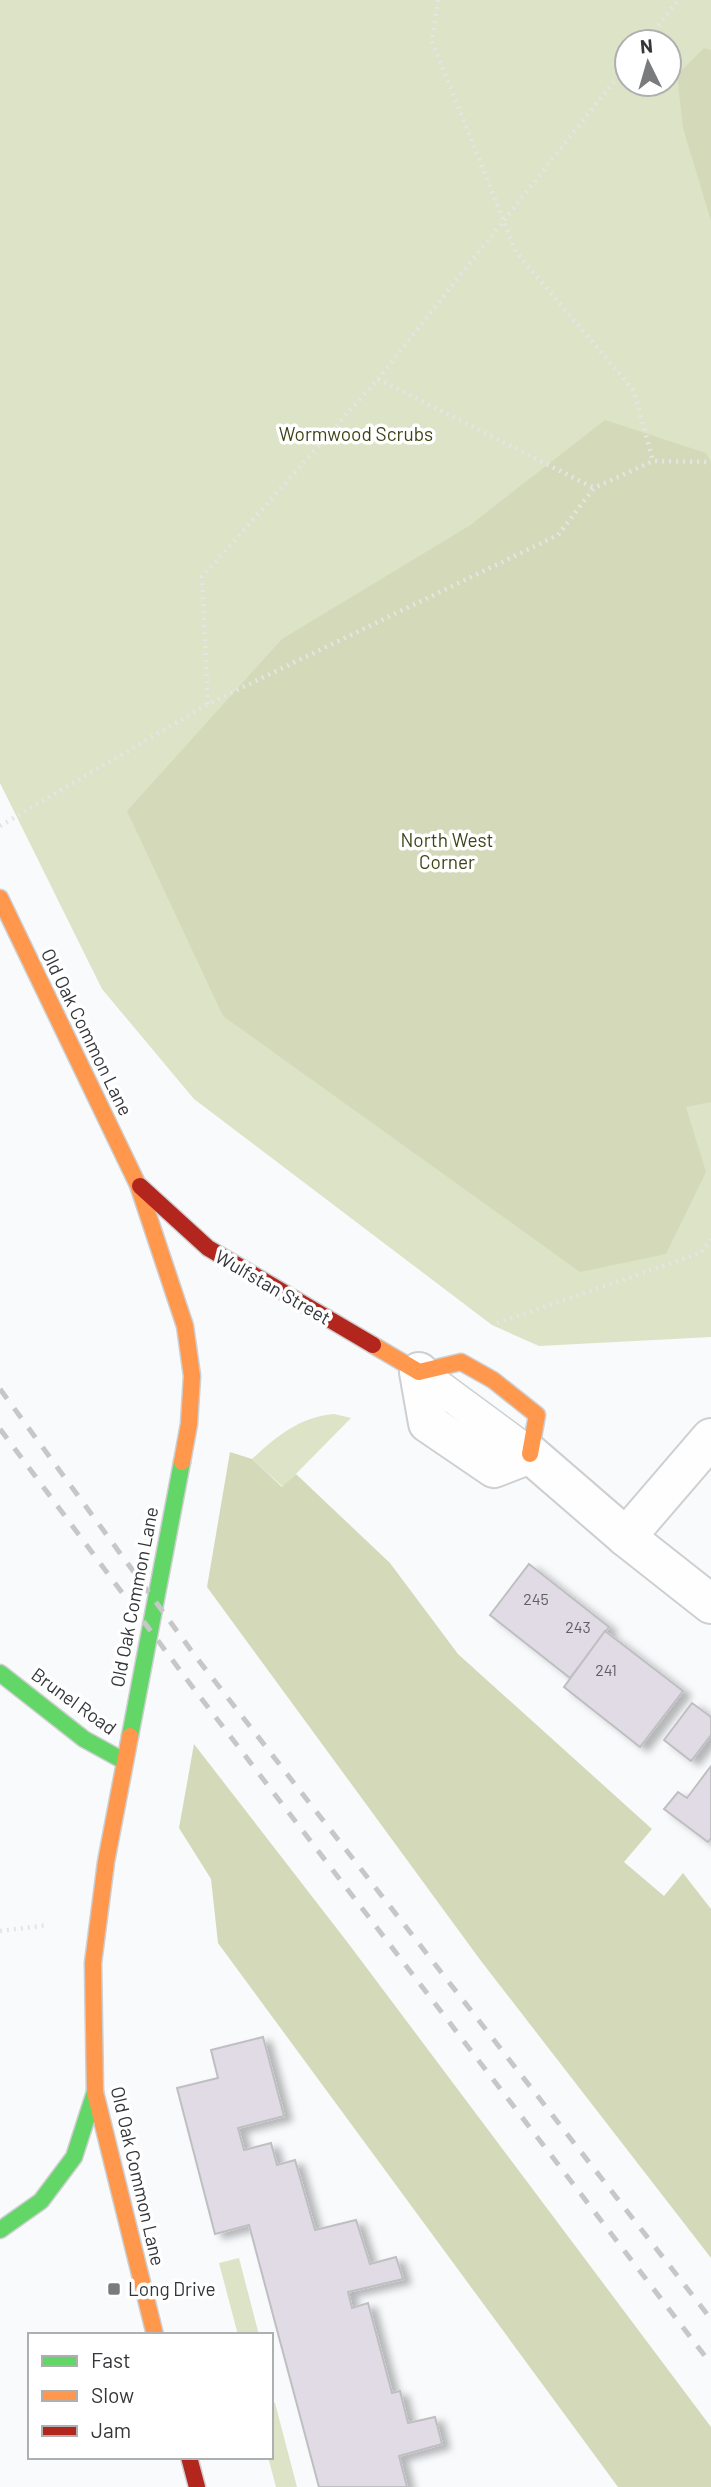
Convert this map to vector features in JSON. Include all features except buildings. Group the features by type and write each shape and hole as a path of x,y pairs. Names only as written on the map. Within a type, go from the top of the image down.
{"street":[{"name":"Old Oak Common Lane","path":"0,898 138,1185 185,1326 192,1376 189,1424 124,1761 100,1897 93,1963 95,2092 155,2333"},
{"name":"Wulfstan Street","path":"138,1185 208,1248 419,1373"},
{"path":"461,1362 493,1380 537,1415 530,1454 494,1468 428,1423 419,1373 461,1362"},
{"path":"626,1537 711,1438"},
{"path":"530,1454 626,1537 711,1604"},
{"name":"Brunel Road","path":"0,1673 84,1739 124,1761"},
{"path":"0,2230 41,2201 74,2157 95,2092"},
{"path":"189,2459 197,2487"}],"path":[{"path":"438,0 432,41 516,252 634,391 653,461"},
{"path":"656,28 678,0"},
{"path":"208,704 202,577 378,379 613,83"},
{"path":"378,379 594,488"},
{"path":"0,826 208,704 558,534 594,488 653,461 711,462"},
{"path":"701,1253 711,1239"},
{"path":"492,1325 701,1253 711,1253"}],"green space":[{"name":"Wormwood Scrubs","path":"0,0 711,0 711,1337 539,1346 492,1325 194,1099 102,989 0,783"},
{"path":"704,48 711,50 711,221 683,128 680,98 683,98 683,69"},
{"name":"North West Corner","path":"605,420 706,453 711,462 711,1102 686,1107 706,1172 666,1254 580,1272 223,1016 127,811 282,639 469,526"},
{"path":"334,1414 351,1418 283,1487 252,1459 279,1436 299,1424"},
{"path":"230,1452 252,1459 282,1487 296,1474 390,1563 458,1654 652,1829 624,1862 664,1896 683,1873 711,1909 711,2258 481,1961 207,1587"},
{"path":"194,1744 348,1943 711,2427 711,2487 618,2487 218,1943 211,1879 179,1828"},
{"path":"239,2258 258,2333 237,2333 219,2263"},
{"path":"273,2404 297,2487 276,2487 269,2459 273,2459"}],"railway":[{"path":"0,1389 196,1657 711,2319"},
{"path":"0,1429 191,1685 711,2364"}],"traffic: fast":[{"path":"130,1736 182,1462"},
{"path":"0,1673 84,1739 124,1761"},
{"path":"0,2230 41,2201 74,2157 95,2092"}],"traffic: slow":[{"path":"0,898 138,1185 185,1326 192,1376 189,1424 182,1462"},
{"path":"373,1345 419,1372 461,1362 493,1380 537,1415 530,1454"},
{"path":"130,1736 106,1862 93,1963 95,2092 155,2333"}],"traffic: jam":[{"path":"140,1186 208,1248 373,1345"},
{"path":"190,2459 197,2487"}],"place":[{"name":"Long Drive","path":"114,2289"}]}
